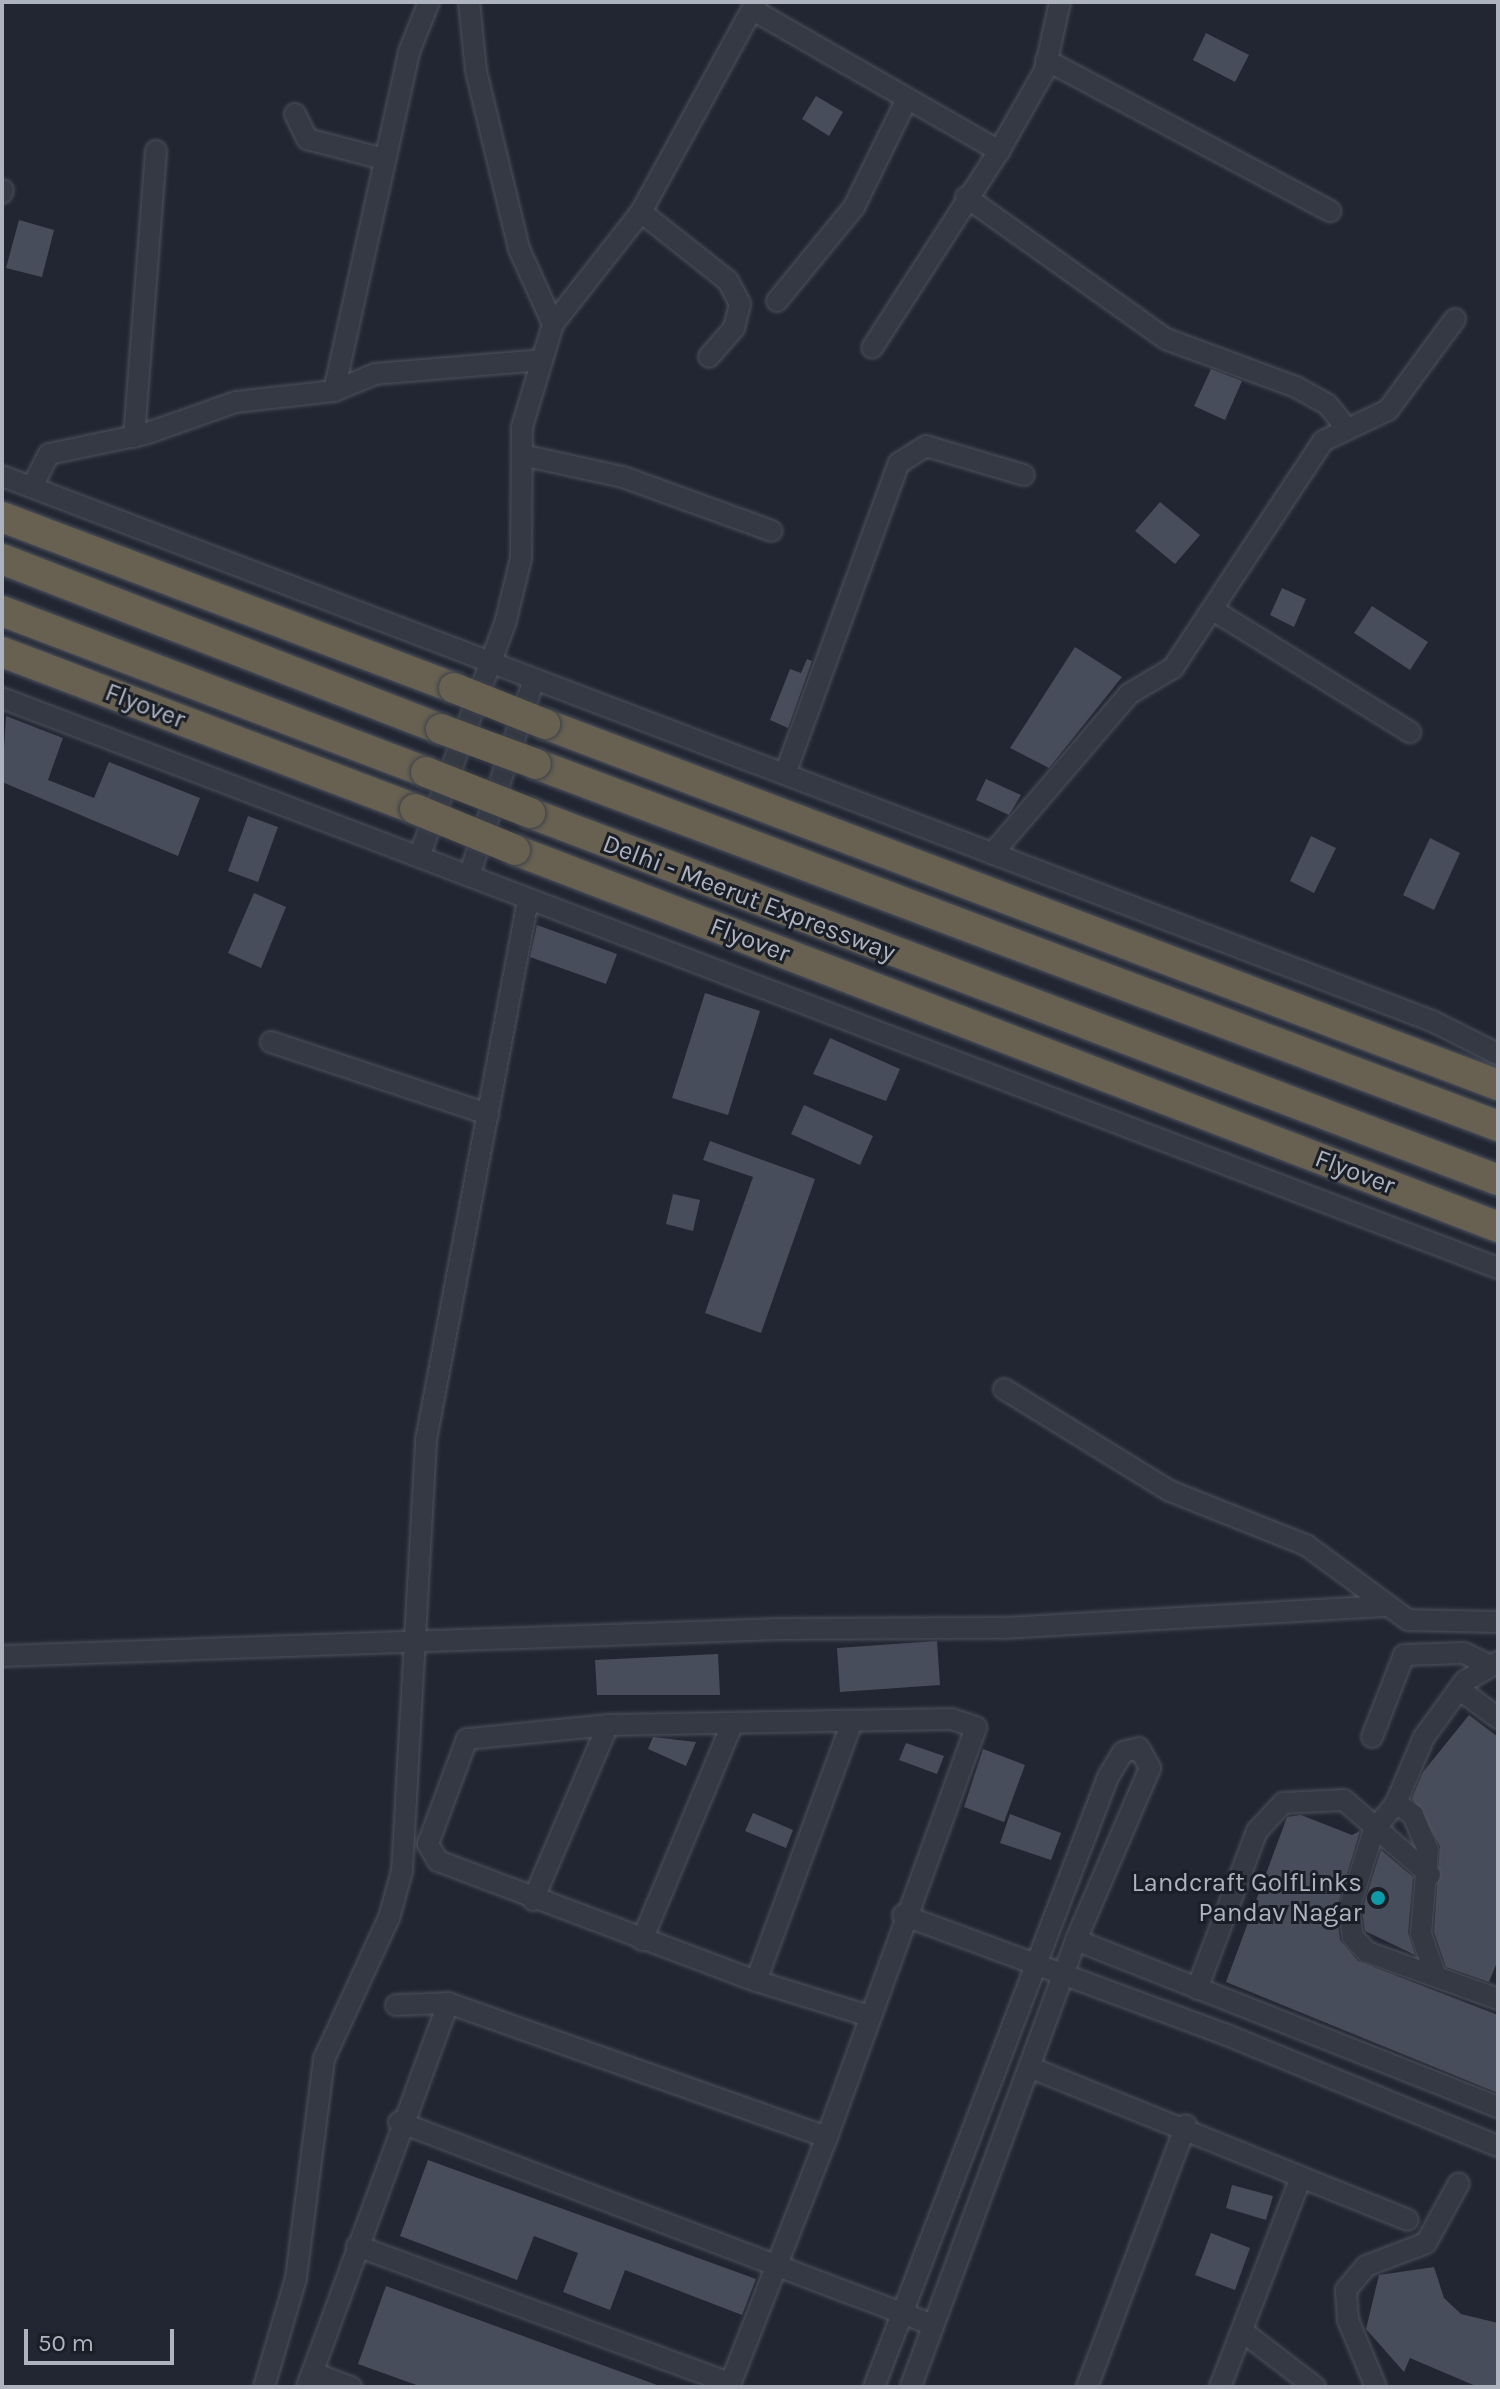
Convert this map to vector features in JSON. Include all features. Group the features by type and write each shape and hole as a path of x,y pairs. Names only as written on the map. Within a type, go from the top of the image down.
{"highway":[{"path":"2,517 1498,1085"},
{"name":"Delhi - Meerut Expressway","path":"2,559 441,729 1498,1126"},
{"name":"Delhi - Meerut Expressway","path":"2,611 1498,1180"},
{"name":"Flyover","path":"2,652 1498,1227"}],"street":[{"path":"334,391 383,159 429,2"},
{"path":"469,2 476,71 519,249 553,324"},
{"path":"872,348 966,197 1034,97 1060,2"},
{"path":"419,857 521,558 522,455 541,360 553,324 641,212 754,6 999,151"},
{"path":"1046,60 1330,211"},
{"path":"777,301 854,207 907,99"},
{"path":"295,114 307,139 383,159"},
{"path":"134,437 156,151"},
{"path":"966,197 1166,339 1296,387 1327,404 1344,425"},
{"path":"641,212 728,281 740,304 734,328 709,357"},
{"path":"992,854 1129,694 1173,668 1323,441 1344,425 1388,410 1455,319"},
{"path":"32,487 49,454 134,437 236,402 334,391 375,374 541,360"},
{"path":"785,774 899,463 926,446 1024,475"},
{"path":"522,455 623,477 772,531"},
{"path":"2,476 1432,1021 1498,1054"},
{"path":"1213,610 1410,732"},
{"path":"469,876 534,680"},
{"path":"2,698 1498,1268"},
{"path":"264,2387 296,2278 324,2059 389,1918 402,1871 413,1647 430,1410 528,900"},
{"path":"271,1042 488,1114"},
{"path":"1004,1389 1170,1491 1306,1545 1384,1606 1408,1620 1498,1622"},
{"path":"2,1656 413,1647 779,1629 1006,1628 1384,1606"},
{"path":"1372,1737 1404,1655 1464,1653 1494,1663"},
{"path":"1494,1663 1459,1689 1424,1737 1396,1803 1374,1830 1349,1909 1353,1937 1367,1952 1498,1999"},
{"path":"1459,1689 1498,1718"},
{"path":"357,2246 730,2385 773,2263 827,2137 869,2016 903,1915 976,1727 952,1719 731,1727 608,1725 478,1735 457,1755 431,1852 533,1900 756,1981 869,2016"},
{"path":"756,1981 852,1722"},
{"path":"533,1900 608,1725"},
{"path":"642,1940 731,1727"},
{"path":"874,2387 1108,1777 1123,1752 1139,1748 1150,1768 1076,1940 911,2387"},
{"path":"1197,1989 1257,1831 1283,1803 1344,1800 1374,1830 1430,1875"},
{"path":"1396,1803 1413,1815 1430,1875 1421,1934 1435,1974"},
{"path":"903,1915 1064,1974 1498,2146"},
{"path":"1076,1940 1498,2107"},
{"path":"396,2005 448,2003 827,2137"},
{"path":"351,2387 310,2380 399,2122 448,2003"},
{"path":"1029,2067 1186,2125 1301,2177 1408,2220"},
{"path":"399,2122 933,2325"},
{"path":"1087,2387 1186,2125"},
{"path":"1220,2387 1301,2177"},
{"path":"1376,2387 1352,2333 1346,2290 1366,2266 1426,2243 1459,2183"},
{"path":"1242,2331 1315,2387"}],"building":[{"path":"1206,33 1249,55 1235,82 1193,60"},
{"path":"816,96 843,112 829,136 802,119"},
{"path":"19,220 54,230 42,277 6,268"},
{"path":"1211,369 1242,381 1225,420 1194,406"},
{"path":"1160,502 1200,535 1175,564 1135,531"},
{"path":"1282,588 1306,599 1294,627 1270,615"},
{"path":"1372,606 1428,642 1410,670 1354,633"},
{"path":"1075,647 1122,677 1049,768 1010,748"},
{"path":"807,659 812,661 788,728 770,720 790,669 801,673"},
{"path":"6,716 63,738 48,780 94,798 109,762 200,798 178,856 2,782"},
{"path":"986,779 1021,795 1009,815 976,800"},
{"path":"248,816 278,827 258,882 228,871"},
{"path":"1311,836 1336,848 1314,893 1290,881"},
{"path":"1430,838 1460,853 1434,910 1403,895"},
{"path":"254,893 286,907 261,968 228,953"},
{"path":"537,925 617,954 606,984 530,957"},
{"path":"705,993 760,1011 728,1115 672,1098"},
{"path":"830,1038 900,1069 886,1101 813,1074"},
{"path":"804,1105 873,1136 860,1165 791,1134"},
{"path":"710,1141 815,1179 761,1333 705,1313 753,1177 703,1160"},
{"path":"673,1194 700,1200 693,1231 666,1224"},
{"path":"937,1641 940,1685 840,1692 837,1648"},
{"path":"718,1654 720,1695 597,1695 595,1660"},
{"path":"1469,1715 1498,1737 1498,1960 1489,1982 1446,1967 1434,1932 1440,1846 1412,1798 1423,1772"},
{"path":"653,1737 696,1742 686,1766 648,1749"},
{"path":"906,1743 944,1756 937,1774 899,1760"},
{"path":"983,1749 1025,1765 1004,1822 964,1807"},
{"path":"753,1813 793,1830 786,1848 745,1831"},
{"path":"1010,1814 1061,1833 1051,1860 1000,1843"},
{"path":"1301,1815 1352,1835 1360,1831 1336,1910 1340,1940 1358,1961 1498,2015 1498,2093 1226,1982 1287,1817"},
{"path":"1381,1850 1413,1877 1408,1933 1415,1955 1365,1931 1362,1910"},
{"path":"428,2160 756,2279 742,2315 625,2270 610,2310 563,2292 578,2253 534,2236 517,2280 400,2236"},
{"path":"1232,2185 1273,2196 1266,2220 1226,2208"},
{"path":"1211,2233 1250,2248 1235,2290 1195,2275"},
{"path":"1434,2267 1444,2298 1461,2314 1498,2323 1498,2387 1478,2387 1410,2358 1404,2372 1366,2329 1379,2275"},
{"path":"386,2286 657,2385 422,2387 358,2364"}],"place":[{"name":"Landcraft GolfLinks Pandav Nagar","path":"1378,1898"}]}
